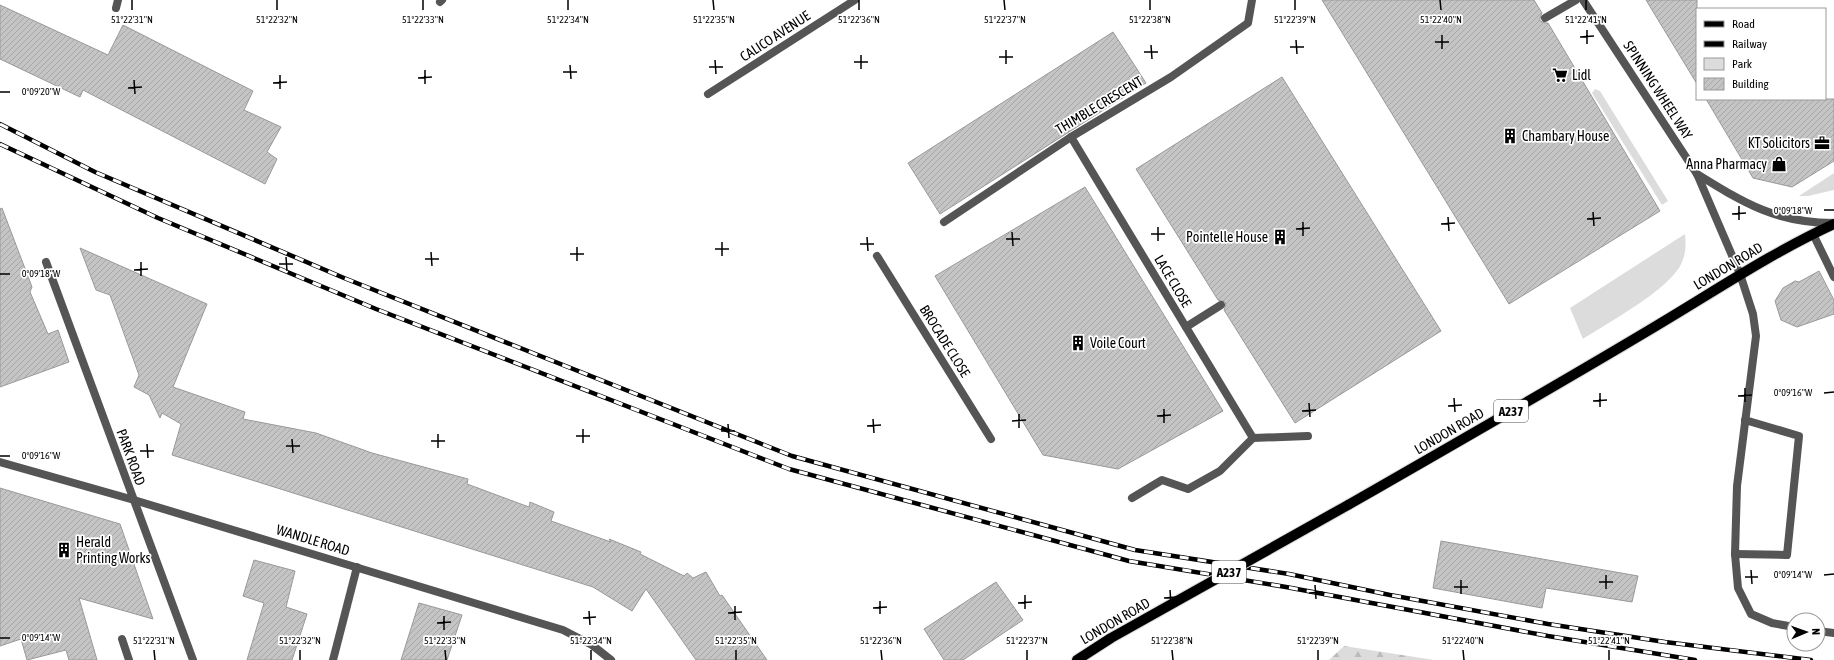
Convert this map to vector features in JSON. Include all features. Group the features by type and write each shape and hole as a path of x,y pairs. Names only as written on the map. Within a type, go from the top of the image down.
{"main road":[{"name":"LONDON ROAD","path":"1077,660 1111,638 1348,505 1650,329 1740,274 1834,223"}],"street":[{"name":"CALICO AVENUE","path":"708,94 855,0"},
{"name":"THIMBLE CRESCENT","path":"944,222 1070,137 1171,77 1248,23 1252,0"},
{"path":"1545,18 1576,0"},
{"name":"SPINNING WHEEL WAY","path":"1583,0 1697,174 1740,274 1753,314 1756,336 1737,486 1735,554 1738,588 1751,614 1772,624 1786,626"},
{"name":"LACE CLOSE","path":"1070,137 1253,438"},
{"name":"SPINNING WHEEL WAY","path":"1697,174 1762,211 1804,222 1834,223"},
{"path":"1813,234 1834,276"},
{"name":"BROCADE CLOSE","path":"877,256 991,439"},
{"name":"PARK ROAD","path":"46,262 193,660"},
{"path":"1186,327 1221,305"},
{"path":"1735,554 1787,556 1799,436 1745,420"},
{"path":"1132,498 1162,480 1188,489 1220,471 1253,438 1308,436"},
{"name":"WANDLE ROAD","path":"0,462 134,500 563,630 592,645 611,660"},
{"path":"333,660 357,567"},
{"path":"122,638 129,660"}],"green space":[{"path":"1595,89 1600,91 1668,201 1662,205 1592,93"},
{"path":"1834,173 1834,190 1808,196 1799,196"},
{"path":"1685,234 1686,241 1682,262 1676,272 1666,283 1653,294 1583,339 1570,308"},
{"path":"1344,646 1434,660 1329,660"}],"building":[{"name":"Chambary House","path":"1322,0 1534,0 1542,13 1540,21 1548,23 1660,211 1509,304"},
{"path":"1646,0 1697,0 1696,82"},
{"path":"0,5 108,55 123,25 253,91 244,110 281,127 267,152 277,159 265,184 83,90 80,97 0,59"},
{"path":"1113,32 1146,83 940,214 908,163"},
{"name":"Pointelle House","path":"1282,77 1441,331 1295,423 1224,310 1226,305 1225,302 1218,300 1136,169"},
{"path":"1834,99 1834,161 1792,187 1753,178 1707,100"},
{"name":"Voile Court","path":"1085,187 1223,411 1118,469 1043,455 935,276"},
{"path":"2,208 32,287 30,292 48,334 58,330 69,362 0,387 0,209"},
{"path":"80,248 207,304 173,387 245,412 243,419 316,433 372,453 468,479 467,484 529,507 530,502 554,512 551,521 611,542 609,539 641,552 640,554 684,576 687,573 693,578 706,572 720,596 722,595 767,660 696,660 646,589 632,611 593,587 172,455 181,424 162,413 160,418 149,395 134,387 139,375 110,295 96,290"},
{"path":"1819,271 1834,300 1834,314 1797,327 1781,320 1775,301 1783,288 1795,281 1799,282"},
{"name":"Herald Printing Works","path":"0,488 120,524 153,619 79,598 97,660 69,660 66,650 27,660 21,639 0,646"},
{"path":"1441,541 1638,576 1632,602 1546,588 1542,608 1433,588"},
{"path":"254,560 295,571 286,607 307,614 292,660 247,660 264,603 243,596"},
{"path":"996,582 1023,620 963,660 944,660 924,629"},
{"path":"419,603 462,615 447,660 401,660"}],"railway":[{"path":"0,124 95,172 344,278 792,456 1135,550 1289,574 1390,595 1548,624 1665,642 1811,660"},
{"path":"0,144 158,218 376,309 789,469 1129,561 1286,587 1548,636 1695,660"}],"place":[{"name":"Lidl","path":"1560,75"},
{"name":"Chambary House","path":"1510,136"},
{"name":"KT Solicitors","path":"1822,143"},
{"name":"Anna Pharmacy","path":"1779,164"},
{"name":"Pointelle House","path":"1280,237"},
{"name":"Voile Court","path":"1078,343"},
{"name":"Herald Printing Works","path":"64,550"}]}
